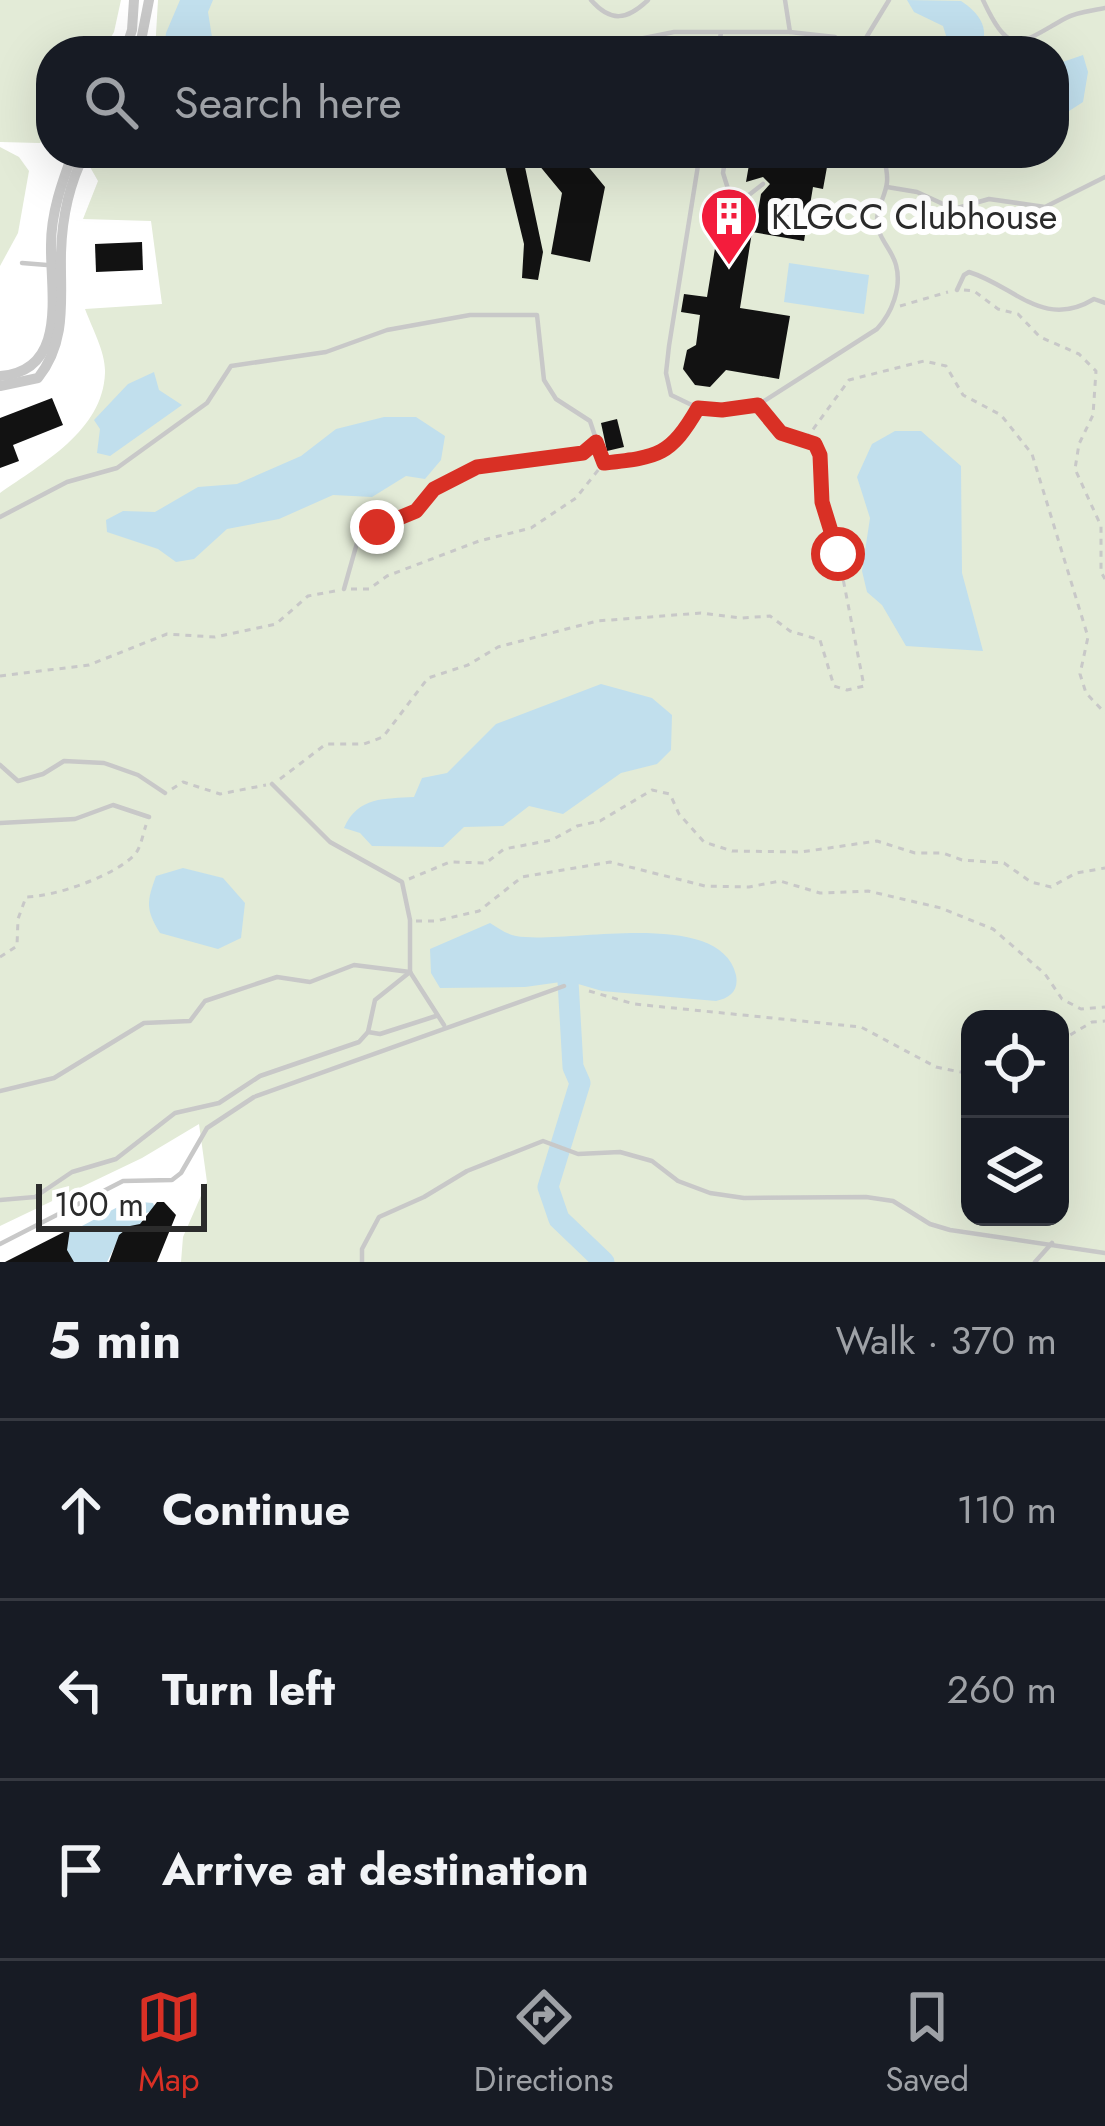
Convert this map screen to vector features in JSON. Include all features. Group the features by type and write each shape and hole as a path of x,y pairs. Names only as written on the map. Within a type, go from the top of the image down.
{"street":[{"path":"130,36 134,0"},
{"path":"142,36 149,0"},
{"path":"0,376 18,375 43,352 55,294 55,209 68,168"},
{"path":"0,386 38,378 50,363 63,308 61,252 67,202 79,168"}],"lane":[{"path":"591,0 603,13 620,18 648,0"},
{"path":"785,0 790,32"},
{"path":"866,36 889,0"},
{"path":"983,0 1007,36"},
{"path":"1040,36 1070,15 1105,8"},
{"path":"654,36 790,32 820,36"},
{"path":"698,168 667,373 671,395 698,408 722,410 758,405 878,329 892,308 896,265 877,220 887,187 885,168"},
{"path":"724,168 725,181 736,196 752,196 763,184"},
{"path":"887,187 917,192 954,209 989,199 1039,208 1105,177"},
{"path":"22,263 53,265"},
{"path":"957,290 969,272 1032,305 1066,312 1094,299 1105,302"},
{"path":"0,517 68,482 117,468 207,403 231,366 326,352 387,330 470,315 537,315 544,380 556,399 590,421 604,463 646,458 679,441 698,408"},
{"path":"344,589 357,543 377,527 416,511 434,489 477,467 583,453 596,442"},
{"path":"0,765 18,781 44,774 64,760 104,764 138,776 165,793"},
{"path":"272,784 330,842 402,882 410,920 410,972 445,1027"},
{"path":"0,823 75,819 113,805 148,817"},
{"path":"0,1090 54,1078 144,1023 190,1021 205,1001 259,982 277,977 310,982 354,965 410,972"},
{"path":"0,1200 35,1197 72,1172 116,1159 175,1112 220,1103 260,1076 359,1042 368,1032 375,1000 410,972"},
{"path":"0,1244 123,1181 172,1180 207,1128 254,1097 564,986"},
{"path":"368,1032 380,1034 436,1016"},
{"path":"362,1262 362,1250 380,1217 424,1198 467,1171 544,1142 578,1154 620,1153 652,1161 677,1181 710,1193 744,1198 866,1196 893,1202 929,1224 950,1230 1105,1252"},
{"path":"1034,1262 1052,1243"}],"path":[{"path":"892,308 957,290 974,291 998,309 1018,314 1040,337 1078,354 1096,371 1094,416 1079,444 1075,469 1101,526 1105,579"},
{"path":"805,440 848,380 924,361 946,366 963,395 1001,415 1032,454 1088,637 1080,674 1086,693 1105,712"},
{"path":"165,793 183,782 220,794 272,784 326,744 364,744 383,737 428,678 468,665 498,647 597,621 700,613 770,616 790,631 820,640 834,686 848,690 863,686 838,554 822,502 820,455 815,444 773,428 758,405"},
{"path":"0,676 89,665 167,634 215,637 276,623 308,596 369,590 387,576 531,528 576,498 604,463"},
{"path":"402,882 449,862 486,862 504,849 552,840 600,821 652,790 670,794 704,842 732,851 800,852 877,841 915,853 1004,863 1031,882 1051,887 1076,873 1105,868"},
{"path":"0,958 17,946 18,919 26,897 45,897 117,867 138,852 148,817"},
{"path":"410,920 436,921 479,911 523,877 610,862 705,886 749,887 780,881 820,893 868,891 941,908 993,929 1045,974 1062,999 1082,1010 1105,1007"},
{"path":"589,991 634,1004 861,1028 936,1067 961,1072"},
{"path":"1069,1036 1092,1022 1105,1022"}],"green space":[{"path":"0,0 121,0 112,36 36,36 36,143 0,142"},
{"path":"158,0 1105,0 1105,1262 181,1262 183,1237 207,1182 199,1124 142,1158 0,1226 0,493 51,458 94,412 102,394 105,365 85,309 162,304 151,221 83,219 98,181 91,168 1069,168 1069,36 156,36"},
{"path":"0,147 19,157 29,171 18,233 0,266"}],"water":[{"path":"180,0 213,0 208,12 212,36 166,33"},
{"path":"907,0 961,1 981,21 984,36 946,36 943,26 914,12"},
{"path":"1083,55 1088,72 1083,102 1069,111 1069,60"},
{"path":"789,263 869,275 864,314 784,302"},
{"path":"154,372 159,390 182,405 110,456 97,453 100,429 94,420 128,384"},
{"path":"384,417 416,417 445,436 441,460 425,479 406,476 372,497 333,495 279,519 227,529 194,559 176,562 158,549 107,532 106,520 123,511 155,512 198,487 237,484 301,456 336,429"},
{"path":"895,431 921,431 961,466 962,573 983,651 906,646 882,605 867,592 862,571 870,518 857,477 872,444"},
{"path":"601,684 652,698 672,715 671,750 657,764 621,773 563,814 529,806 503,826 464,827 443,847 372,846 360,833 344,828 365,805 414,797 422,778 447,773 496,724"},
{"path":"183,868 223,878 245,903 241,938 218,949 160,933 149,905 156,876"},
{"path":"490,923 516,936 638,933 702,941 724,954 736,975 735,989 716,1001 602,991 568,981 525,987 440,988 431,973 430,949"},
{"path":"129,1201 153,1203 156,1210 146,1213 140,1225 123,1230 107,1262 74,1262 67,1256 65,1235"}],"building":[{"path":"505,168 525,168 543,252 538,280 522,278 524,244"},
{"path":"541,168 589,168 605,187 590,262 551,254 562,193"},
{"name":"KLGCC Clubhouse","path":"748,168 827,168 823,189 813,187 804,241 752,232 740,308 790,316 779,379 726,370 710,387 695,385 683,369 687,350 696,345 700,315 681,312 684,294 707,297 720,218 756,223 761,194 770,184 763,177 746,182"},
{"path":"142,242 143,270 96,272 95,244"},
{"path":"52,398 63,425 13,445 19,461 0,468 0,418"},
{"path":"617,419 624,447 607,451 601,423"},
{"path":"157,1202 164,1202 176,1215 157,1262 109,1262 119,1235 140,1224"},
{"path":"70,1229 67,1250 74,1262 5,1262"}],"waterway":[{"path":"568,981 573,1067 580,1083 548,1187 559,1219 604,1262"}],"place":[{"name":"KLGCC Clubhouse","path":"729,267"}],"route":[{"path":"377,527 416,511 434,489 477,467 583,453 596,442 604,463 646,458 679,441 698,408 758,405 773,428 815,444 820,455 822,502 838,554"}]}
